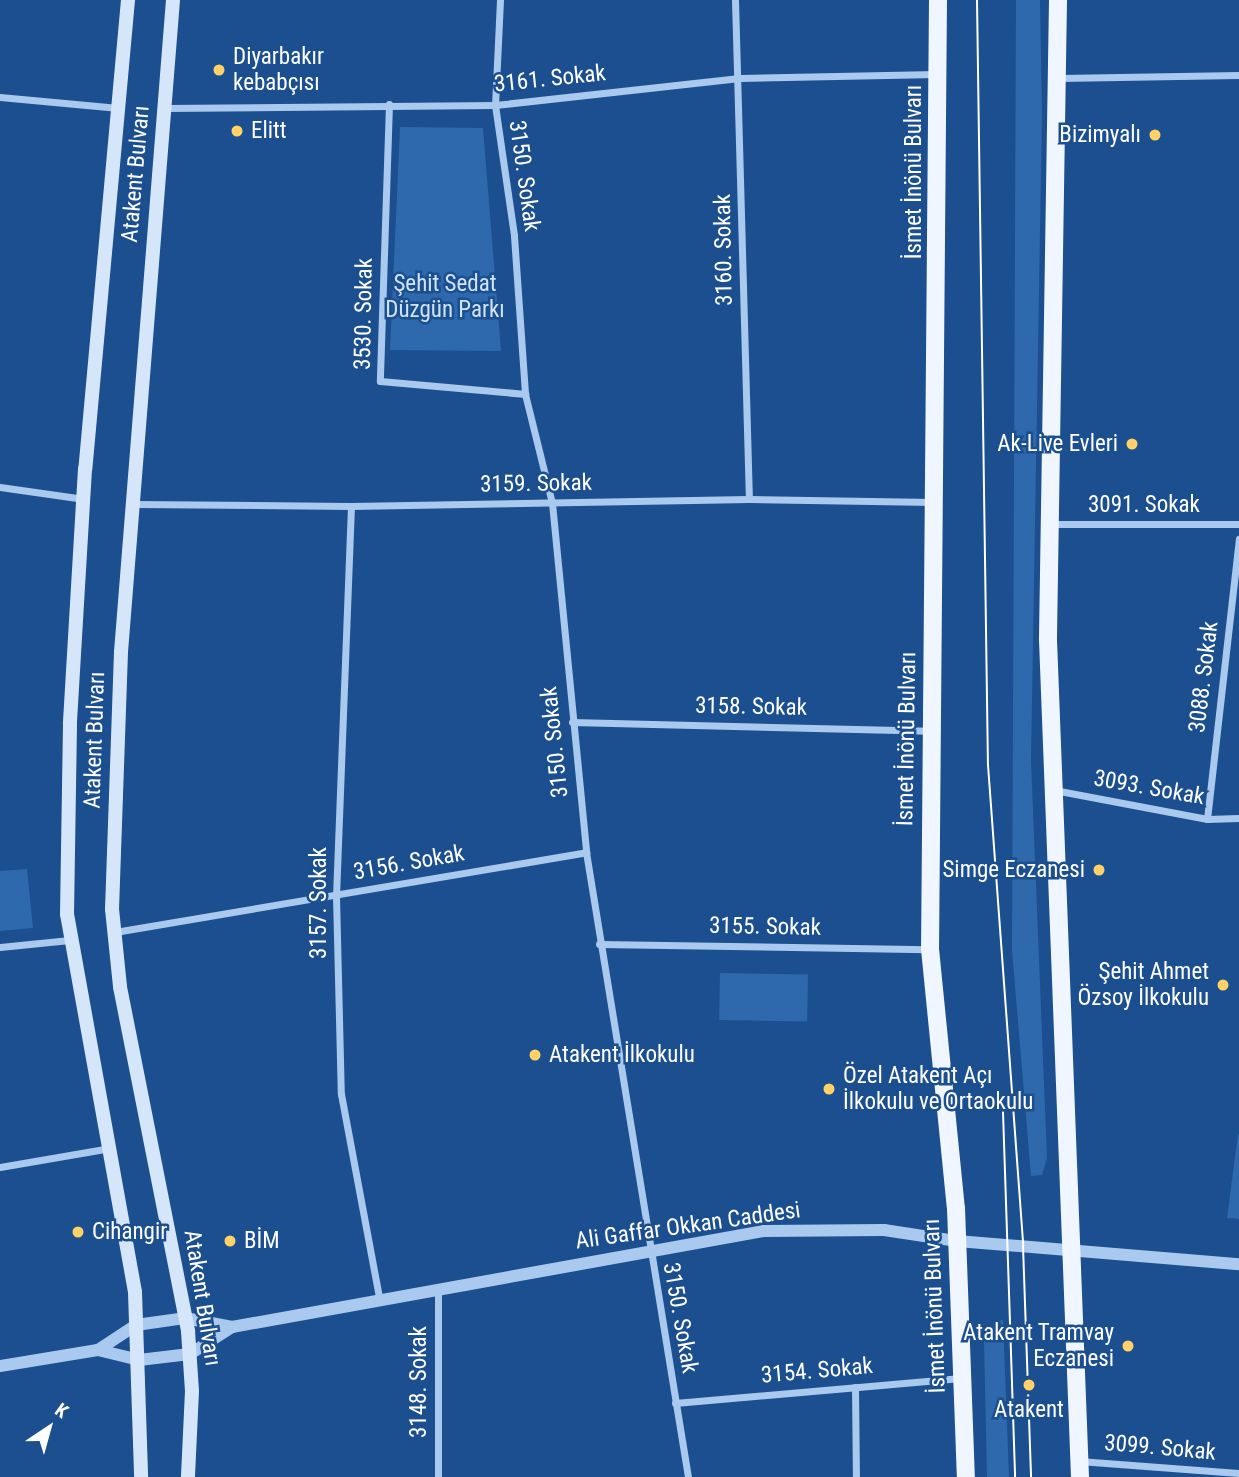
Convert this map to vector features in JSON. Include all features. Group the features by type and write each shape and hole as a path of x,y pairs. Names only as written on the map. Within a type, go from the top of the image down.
{"main road":[{"name":"Atakent Bulvarı","path":"128,0 84,499 71,723 70,940 110,1148 136,1325 141,1477"},
{"name":"Atakent Bulvarı","path":"173,0 135,504 121,652 114,932 120,987 190,1354 188,1477"},
{"name":"İsmet İnönü Bulvarı","path":"938,0 940,74 937,502 930,731 930,949 957,1241 966,1477"},
{"path":"1058,0 1060,78 1050,524 1053,790 1073,1249 1079,1469"}],"street":[{"name":"3150. Sokak","path":"500,0 495,105 514,236 525,394 552,503 586,852 688,1477"},
{"name":"3160. Sokak","path":"735,0 740,78 749,499"},
{"name":"3161. Sokak","path":"164,108 495,105 740,78 940,74"},
{"path":"1060,78 1239,75"},
{"path":"0,97 118,108"},
{"name":"3530. Sokak","path":"389,104 380,381 525,394"},
{"path":"0,487 84,499"},
{"name":"3159. Sokak","path":"135,504 351,506 749,499 937,502"},
{"name":"3157. Sokak","path":"351,506 336,896 341,1094 379,1297"},
{"name":"3091. Sokak","path":"1050,524 1239,524"},
{"name":"3088. Sokak","path":"1206,819 1239,539"},
{"name":"3158. Sokak","path":"572,722 930,731"},
{"name":"3093. Sokak","path":"1053,790 1206,819 1239,818"},
{"name":"3156. Sokak","path":"114,932 586,852"},
{"path":"0,947 70,940"},
{"name":"3155. Sokak","path":"599,944 930,949"},
{"path":"0,1167 110,1148"},
{"name":"Ali Gaffar Okkan Caddesi","path":"0,1366 98,1350 139,1360 190,1354 232,1327 379,1297 764,1231 822,1228 884,1230 957,1241 1239,1264"},
{"name":"3148. Sokak","path":"438,1477 439,1288"},
{"name":"Ali Gaffar Okkan Caddesi","path":"98,1350 136,1325 185,1318 232,1327"},
{"name":"3154. Sokak","path":"675,1403 962,1378"},
{"path":"855,1387 856,1477"},
{"name":"3099. Sokak","path":"1079,1469 1239,1474"}],"green space":[{"path":"1016,0 1040,0 1042,113 1031,760 1047,1158 1042,1175 1031,1176 1012,950"},
{"name":"Şehit Sedat Düzgün Parkı","path":"400,127 483,128 501,351 390,350"},
{"path":"27,869 33,928 0,931 0,871"},
{"path":"720,973 808,975 807,1022 719,1020"},
{"path":"1239,1134 1239,1219 1227,1218"},
{"path":"1003,1320 1009,1477 987,1477 984,1341 997,1321"}],"tram line":[{"path":"977,0 988,765 1023,1246 1031,1477"},
{"path":"1003,1112 1015,1477"}],"place":[{"name":"Diyarbakır kebabçısı","path":"219,70"},
{"name":"Elitt","path":"237,131"},
{"name":"Bizimyalı","path":"1155,135"},
{"name":"Ak-Live Evleri","path":"1132,444"},
{"name":"Simge Eczanesi","path":"1099,870"},
{"name":"Şehit Ahmet Özsoy İlkokulu","path":"1223,985"},
{"name":"Atakent İlkokulu","path":"535,1055"},
{"name":"Özel Atakent Açı İlkokulu ve Ortaokulu","path":"829,1089"},
{"name":"Cihangir","path":"78,1232"},
{"name":"BİM","path":"230,1241"},
{"name":"Atakent Tramvay Eczanesi","path":"1128,1346"},
{"name":"Atakent","path":"1029,1385"}]}
